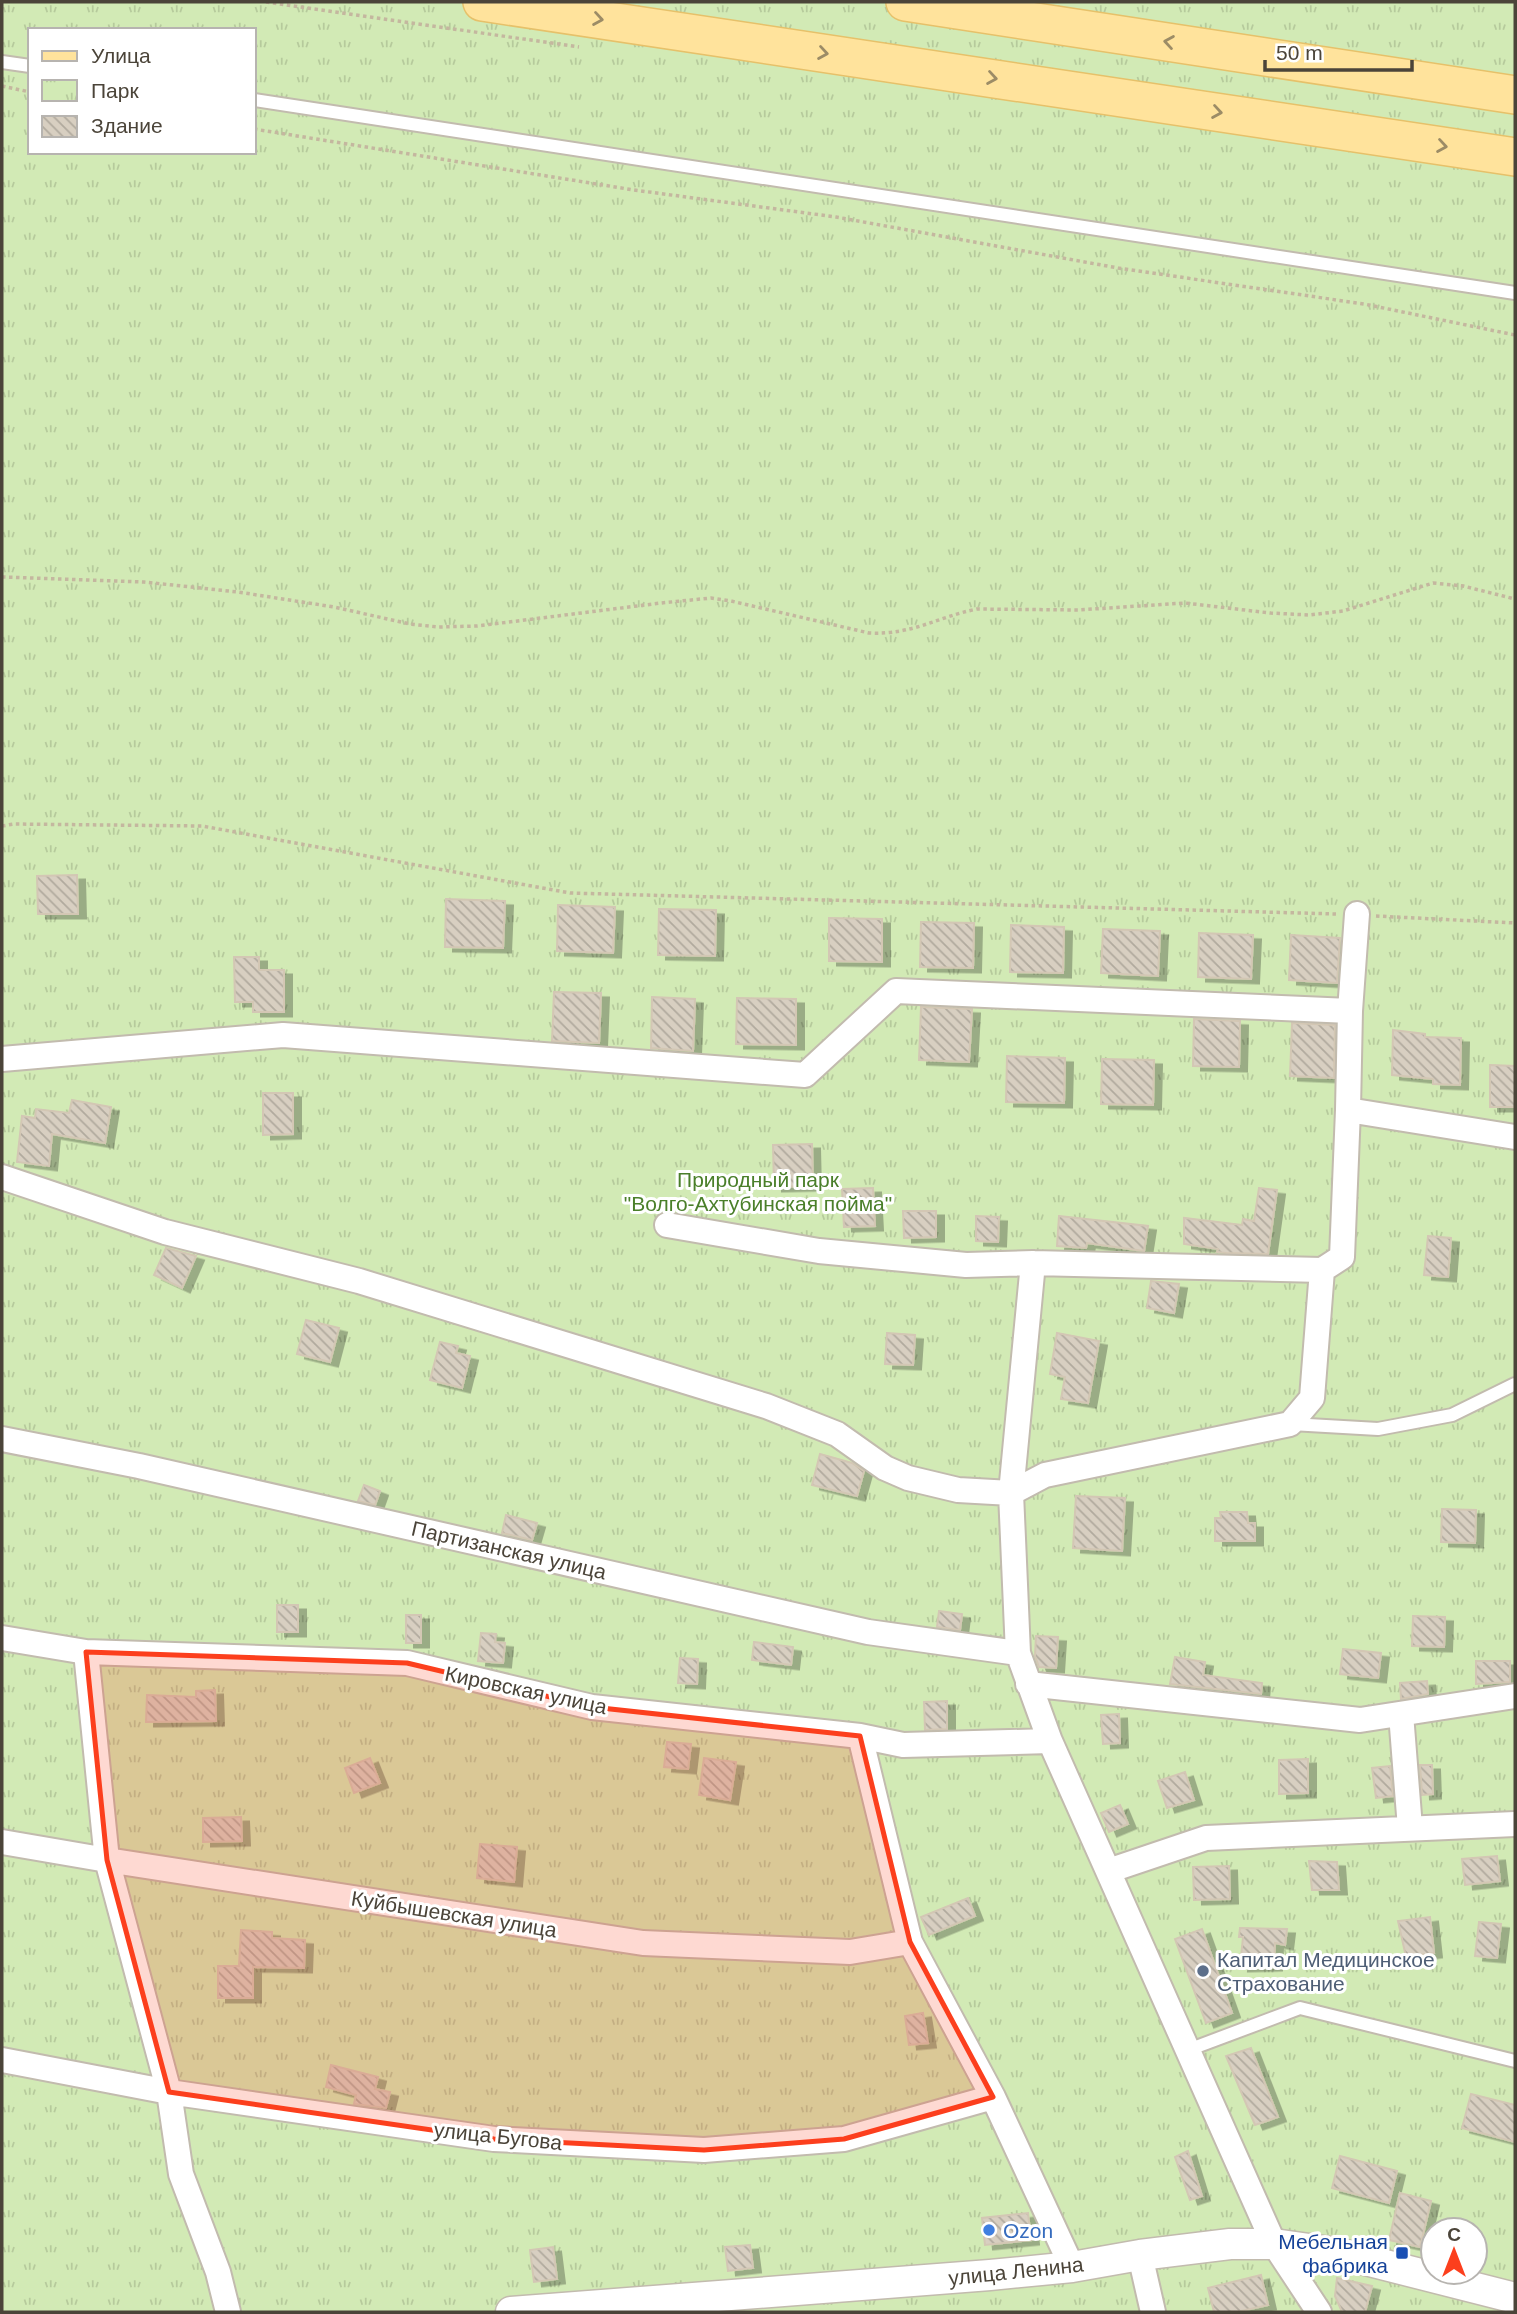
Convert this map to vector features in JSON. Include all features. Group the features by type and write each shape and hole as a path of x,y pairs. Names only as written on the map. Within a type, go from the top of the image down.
{"main road":[{"path":"905,2 1515,95"},
{"path":"498,3 1515,157"}],"street":[{"path":"667,1226 819,1251 966,1265 1033,1263 1322,1270 1342,1256 1350,1011 1357,915"},
{"path":"2,1059 283,1035 805,1075 896,991 1350,1011"},
{"path":"1348,1110 1515,1137"},
{"path":"2,1177 165,1232 359,1281 766,1406 837,1434 885,1468 908,1478 958,1490 1011,1493 1045,1475 1290,1424 1312,1398 1322,1270"},
{"path":"1033,1263 1011,1493 1018,1653 1050,1741 1274,2244 1319,2312"},
{"name":"Партизанская улица","path":"2,1438 152,1469 867,1632 1018,1653"},
{"name":"Кировская улица","path":"2,1638 86,1652 407,1663 592,1707 860,1737 904,1745 1050,1741"},
{"path":"86,1652 107,1860 170,2092 181,2174 218,2272 228,2312"},
{"path":"1028,1684 1360,1720 1515,1696"},
{"path":"1401,1714 1410,1828"},
{"path":"860,1737 909,1942 993,2097 1072,2266"},
{"path":"1108,1871 1206,1838 1515,1824"},
{"name":"Куйбышевская улица","path":"2,1842 643,1943 850,1952 909,1942"},
{"name":"улица Бугова","path":"2,2060 170,2092 494,2139 704,2150 844,2139 993,2097"},
{"name":"улица Ленина","path":"511,2312 668,2306 1072,2266 1230,2244 1274,2244 1338,2253 1515,2298"},
{"path":"1140,2255 1153,2312"}],"lane":[{"path":"2,62 28,66"},
{"path":"256,100 1515,293"},
{"path":"1290,1424 1378,1429 1452,1415 1515,1384"},
{"path":"1188,2050 1300,2008 1515,2061"}],"path":[{"path":"2,86 28,92"},
{"path":"256,129 634,190 836,217 1118,268 1364,304 1515,335"},
{"path":"2,576 144,582 238,592 438,627 477,626 711,598 869,633 890,634 978,609 1078,610 1185,603 1309,615 1343,611 1433,583 1463,586 1515,599"},
{"path":"2,826 202,826 570,893 1357,915 1515,923"}],"highlighted area":[{"path":"86,1652 407,1663 592,1707 860,1736 910,1942 993,2097 844,2139 704,2150 494,2139 169,2092 107,1860"}],"green space":[{"name":"Природный парк \"Волго-Ахтубинская пойма\"","path":"2,2 1515,2 1515,2312 2,2312"}],"building":[{"path":"77,875 78,914 38,914 37,876"},
{"path":"446,899 505,901 503,948 445,947"},
{"path":"558,905 615,907 613,953 557,951"},
{"path":"659,909 716,910 715,956 658,955"},
{"path":"829,918 882,919 882,962 829,961"},
{"path":"921,922 974,923 973,968 920,967"},
{"path":"1011,925 1064,927 1063,973 1010,972"},
{"path":"1103,929 1160,931 1158,976 1101,973"},
{"path":"1199,933 1253,935 1251,979 1198,977"},
{"path":"1291,935 1340,938 1337,983 1289,980"},
{"path":"234,957 259,957 259,970 284,970 284,1012 253,1012 253,1002 235,1002"},
{"path":"554,992 601,993 599,1043 552,1041"},
{"path":"652,997 695,999 693,1051 651,1048"},
{"path":"737,998 796,999 796,1045 736,1044"},
{"path":"921,1007 972,1009 969,1062 919,1060"},
{"path":"1194,1019 1240,1021 1239,1067 1193,1066"},
{"path":"1292,1023 1335,1025 1334,1078 1290,1076"},
{"path":"1393,1030 1425,1034 1425,1037 1461,1038 1460,1085 1433,1084 1433,1079 1392,1075"},
{"path":"1007,1056 1065,1058 1064,1103 1006,1102"},
{"path":"1102,1059 1154,1060 1153,1105 1101,1104"},
{"path":"1490,1065 1515,1066 1515,1107 1490,1107"},
{"path":"263,1093 293,1093 293,1134 263,1135"},
{"path":"72,1100 111,1107 105,1143 52,1134 49,1166 17,1162 22,1116 35,1118 36,1109 69,1113"},
{"path":"812,1144 813,1186 774,1187 773,1145"},
{"path":"873,1188 875,1226 844,1227 842,1189"},
{"path":"1259,1188 1277,1190 1268,1254 1217,1252 1218,1249 1184,1244 1184,1218 1242,1225 1243,1219 1254,1221"},
{"path":"903,1211 936,1211 936,1237 904,1238"},
{"path":"976,1216 999,1217 998,1242 976,1241"},
{"path":"1059,1216 1148,1226 1144,1251 1087,1243 1086,1248 1057,1246"},
{"path":"1428,1236 1451,1238 1448,1277 1424,1275"},
{"path":"166,1248 196,1256 182,1288 154,1275"},
{"path":"1151,1281 1179,1284 1174,1313 1147,1308"},
{"path":"306,1320 339,1328 330,1362 297,1354"},
{"path":"887,1333 915,1335 913,1365 885,1364"},
{"path":"1057,1333 1099,1341 1088,1403 1061,1399 1065,1377 1050,1374"},
{"path":"440,1342 458,1346 456,1353 470,1356 462,1388 430,1380"},
{"path":"820,1454 852,1463 864,1471 857,1496 812,1485"},
{"path":"364,1485 380,1491 375,1505 358,1501"},
{"path":"1076,1496 1125,1498 1122,1551 1073,1548"},
{"path":"1442,1509 1476,1510 1475,1543 1441,1542"},
{"path":"1220,1512 1247,1512 1248,1523 1255,1523 1255,1541 1215,1541 1215,1518 1221,1518"},
{"path":"506,1515 537,1523 532,1540 502,1533"},
{"path":"277,1605 298,1605 298,1632 277,1632"},
{"path":"939,1611 962,1614 960,1630 937,1627"},
{"path":"406,1615 421,1615 421,1643 406,1643"},
{"path":"1413,1616 1445,1617 1444,1647 1412,1646"},
{"path":"481,1633 496,1634 495,1642 505,1643 503,1663 478,1661"},
{"path":"1036,1636 1058,1637 1056,1668 1039,1667 1035,1656"},
{"path":"754,1642 793,1647 791,1665 752,1660"},
{"path":"1343,1649 1381,1653 1378,1678 1340,1674"},
{"path":"1175,1657 1205,1662 1203,1675 1262,1683 1261,1694 1170,1684"},
{"path":"680,1658 698,1659 697,1684 678,1683"},
{"path":"1476,1661 1510,1661 1510,1682 1476,1684"},
{"path":"1427,1681 1428,1694 1401,1699 1400,1683"},
{"path":"215,1690 216,1721 146,1722 147,1695 196,1697 196,1691"},
{"path":"947,1701 947,1729 925,1730 924,1702"},
{"path":"1119,1714 1120,1743 1103,1744 1101,1715"},
{"path":"667,1742 691,1744 688,1769 664,1767"},
{"path":"370,1758 380,1783 354,1793 345,1768"},
{"path":"704,1758 736,1762 730,1800 699,1795"},
{"path":"1308,1759 1308,1793 1279,1794 1279,1760"},
{"path":"1420,1765 1432,1765 1433,1794 1422,1795"},
{"path":"1390,1766 1393,1796 1376,1798 1372,1768"},
{"path":"1185,1772 1194,1800 1167,1808 1158,1781"},
{"path":"1120,1805 1128,1824 1109,1832 1101,1813"},
{"path":"241,1817 242,1841 203,1842 203,1818"},
{"path":"480,1844 517,1847 514,1882 477,1878"},
{"path":"1497,1856 1500,1881 1465,1885 1462,1859"},
{"path":"1309,1861 1337,1862 1339,1890 1312,1890"},
{"path":"1229,1866 1230,1899 1194,1900 1193,1867"},
{"path":"968,1898 975,1916 929,1935 921,1917"},
{"path":"1430,1917 1434,1953 1406,1957 1398,1921"},
{"path":"1479,1922 1501,1924 1497,1958 1475,1956"},
{"path":"1240,1928 1287,1929 1285,1945 1275,1943 1274,1966 1240,1967 1243,1937 1239,1937"},
{"path":"1202,1929 1232,2013 1206,2023 1175,1939"},
{"path":"241,1930 272,1932 272,1938 305,1940 304,1968 253,1967 253,1998 218,1998 218,1966 239,1966"},
{"path":"923,2013 928,2043 909,2045 905,2016"},
{"path":"1251,2048 1278,2117 1255,2125 1226,2056"},
{"path":"331,2065 378,2077 375,2089 390,2092 386,2108 354,2104 356,2095 326,2087"},
{"path":"1471,2094 1515,2105 1515,2142 1462,2128"},
{"path":"1188,2151 1202,2196 1190,2200 1175,2157"},
{"path":"1340,2156 1397,2171 1389,2203 1332,2188"},
{"path":"1400,2193 1431,2201 1427,2216 1419,2216 1419,2247 1389,2240"},
{"path":"1028,2213 1031,2240 985,2245 982,2218"},
{"path":"750,2245 753,2268 728,2271 725,2247"},
{"path":"553,2247 557,2279 534,2282 530,2250"},
{"path":"1261,2275 1268,2305 1237,2312 1214,2312 1208,2288"},
{"path":"1337,2278 1372,2286 1365,2312 1342,2312 1335,2296"}],"place":[{"name":"Капитал Медицинское Страхование","path":"1203,1971"},
{"name":"Ozon","path":"989,2230"},
{"name":"Мебельная фабрика","path":"1402,2253"}]}
